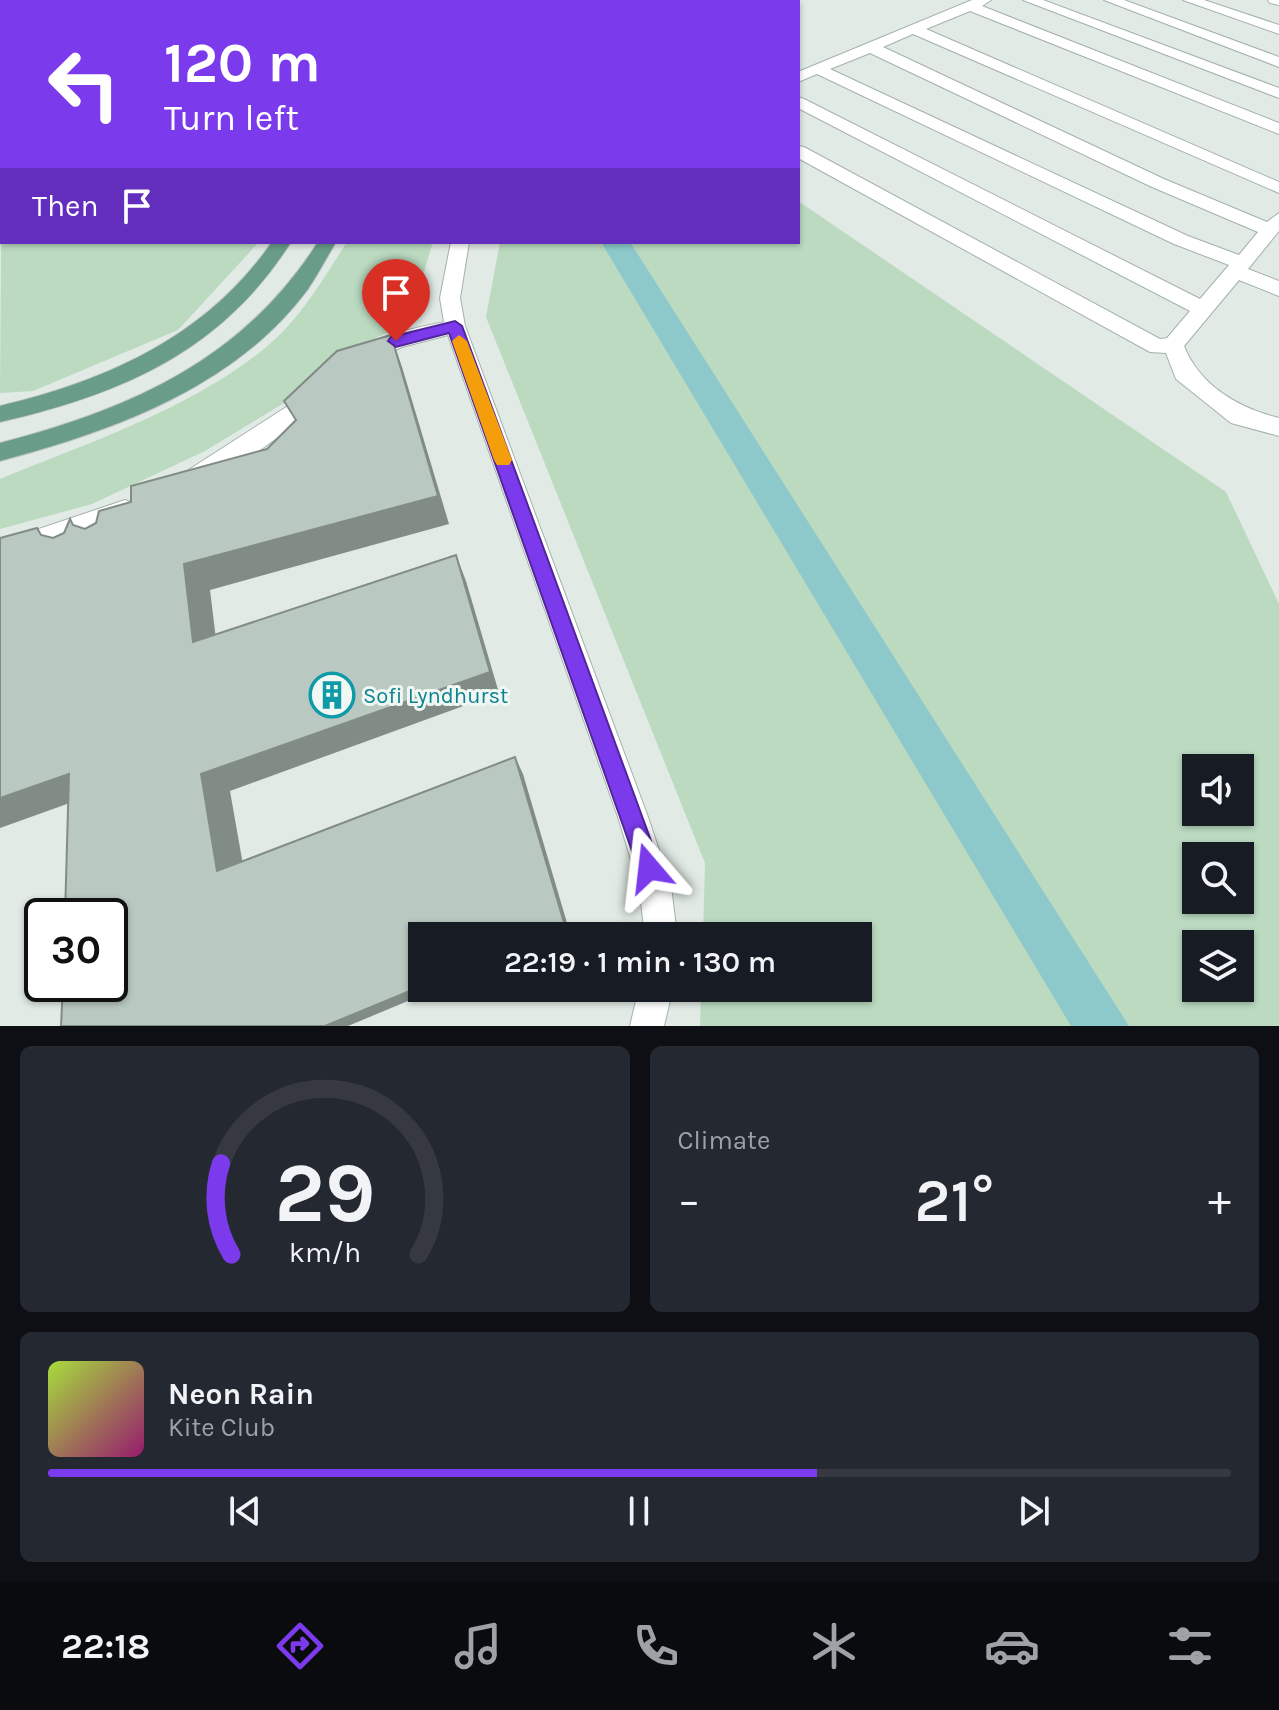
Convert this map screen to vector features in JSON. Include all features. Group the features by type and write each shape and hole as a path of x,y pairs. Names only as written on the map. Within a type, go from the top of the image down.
{"main road":[{"path":"0,414 100,384 173,348 235,302 263,272 281,244"},
{"path":"0,452 108,418 201,371 272,317 305,279 326,244"}],"street":[{"path":"945,0 973,5 1279,129"},
{"path":"1030,0 1279,93"},
{"path":"1111,0 1279,62"},
{"path":"1190,0 1279,30"},
{"path":"800,76 973,5"},
{"path":"913,29 1279,188"},
{"path":"800,152 1157,347 1173,345 1274,224 1158,183 870,47"},
{"path":"818,69 1279,289"},
{"path":"800,103 1203,309"},
{"path":"460,244 450,298 455,326 633,817 655,886 659,922"},
{"path":"177,487 272,430 343,372 382,346 455,326"},
{"path":"1173,345 1184,373 1239,417 1279,427"},
{"path":"84,551 86,538 106,529 145,502"},
{"path":"0,553 106,529"},
{"path":"647,1026 653,1002"}],"green space":[{"path":"800,202 1226,492 1279,604 1279,1026 700,1026 701,1002 872,1002 872,922 703,922 705,863 486,317 500,244 800,244"},
{"path":"1,244 257,244 178,330 33,391 0,393"},
{"path":"346,244 432,244 421,282 418,317 352,350 289,400 205,451 92,504 0,529 0,479 103,438 203,390 235,371 277,338 310,298"}],"water":[{"path":"602,244 631,244 1129,1026 1071,1026"}],"building":[{"name":"Sofi Lyndhurst","path":"391,335 438,496 184,564 193,642 456,555 490,672 201,774 217,871 515,757 564,922 408,922 408,992 325,1026 61,1026 62,1002 128,1002 128,898 66,898 69,774 0,798 0,538 37,528 41,535 53,538 64,533 70,519 73,525 85,529 96,523 99,511 131,502 131,486 267,449 296,420 284,401 337,351"}],"slow traffic":[{"path":"459,341 503,460"}],"place":[{"name":"Sofi Lyndhurst","path":"332,695"}],"route":[{"path":"396,341 455,326 649,868"}]}
